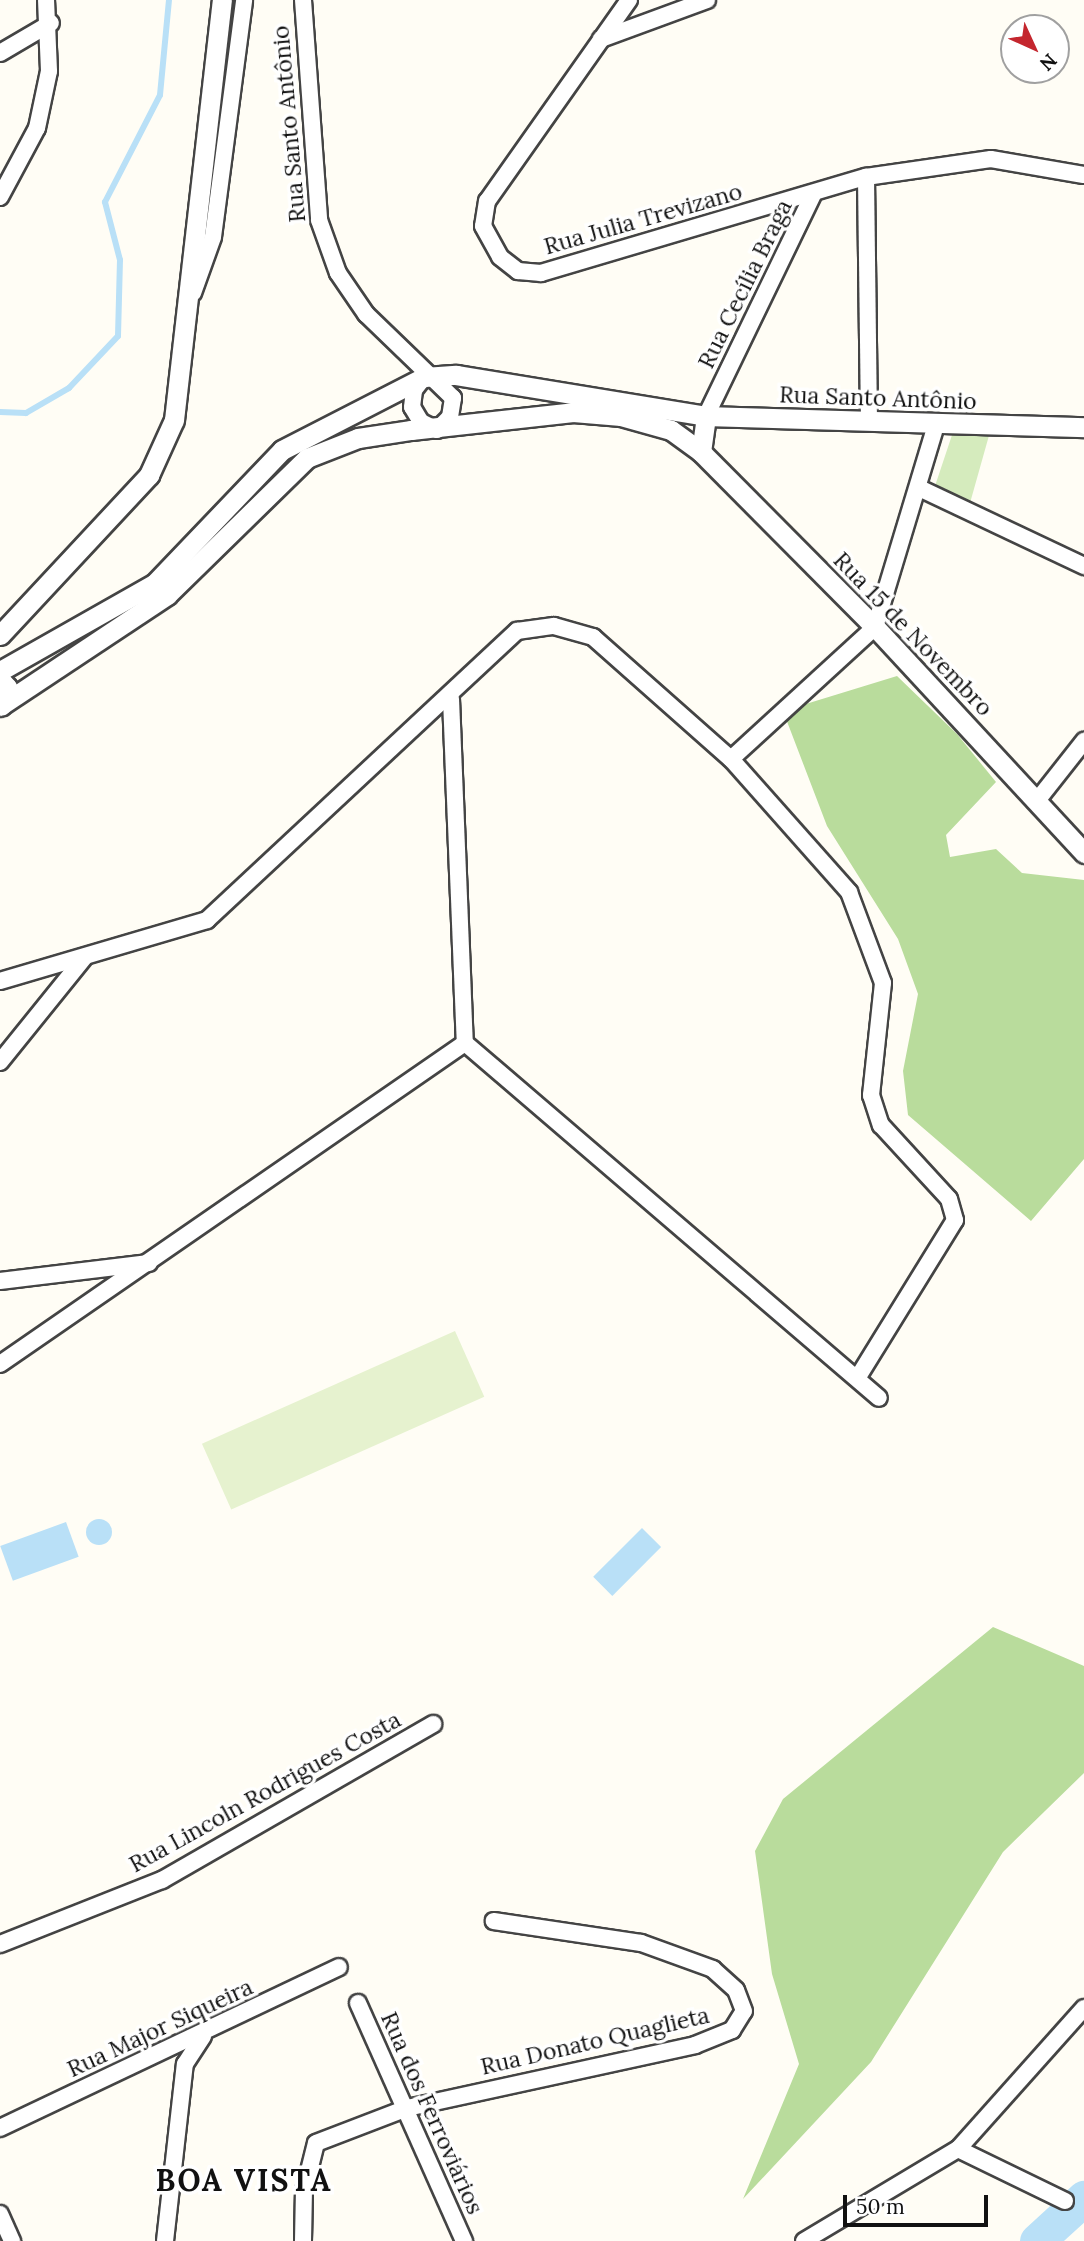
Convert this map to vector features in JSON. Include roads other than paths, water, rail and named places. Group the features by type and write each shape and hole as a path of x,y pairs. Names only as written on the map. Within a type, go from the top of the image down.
{"street":[{"path":"0,197 37,128 51,23 46,0"},
{"path":"0,635 149,475 174,420 222,0"},
{"path":"188,307 213,237 244,0"},
{"name":"Rua Santo Antônio","path":"303,0 319,220 338,273 359,304 424,377 456,375 706,416 936,425 1084,427"},
{"name":"Rua Julia Trevizano","path":"629,0 487,201 483,226 500,257 518,271 541,274 814,192"},
{"path":"601,39 707,0"},
{"path":"0,53 51,23"},
{"name":"Rua Cecília Braga","path":"706,416 814,192 866,177 991,159 1084,175"},
{"path":"866,177 869,422"},
{"path":"0,671 153,584 282,450 424,377 443,382 453,398 450,417 437,430 421,422 412,407 414,390 424,377"},
{"name":"Rua 15 de Novembro","path":"3,706 167,595 307,458 358,438 573,412 609,415 671,430 701,452 875,627 1084,853"},
{"path":"701,452 706,416"},
{"path":"731,759 875,627 936,425"},
{"path":"919,488 1084,566"},
{"path":"0,981 207,920 227,907 451,699 517,631 554,625 593,637 638,671 731,759 849,892 883,983 871,1095 881,1125 949,1199 956,1220 858,1377"},
{"path":"0,677 9,687 3,706"},
{"path":"451,699 465,1043 858,1377 879,1398"},
{"path":"1036,802 1084,741"},
{"path":"0,1062 84,958"},
{"path":"0,1364 465,1043"},
{"path":"0,1281 151,1262"},
{"name":"Rua Lincoln Rodrigues Costa","path":"0,1944 162,1880 433,1724"},
{"name":"Rua Donato Quaglieta","path":"303,2241 304,2191 316,2143 407,2108 695,2045 732,2030 744,2011 736,1990 713,1969 653,1948 572,1928 494,1921"},
{"name":"Rua Major Siqueira","path":"0,2128 203,2036 339,1966"},
{"name":"Rua dos Ferroviários","path":"358,2003 464,2241"},
{"path":"804,2241 958,2149 1084,2008"},
{"path":"165,2241 185,2064 203,2036"},
{"path":"958,2149 1065,2201"},
{"path":"0,2214 12,2241"}],"water":[{"path":"99,1519 108,1523 112,1532 108,1541 99,1545 90,1541 86,1532 90,1523"},
{"path":"66,1522 79,1557 13,1581 0,1546"},
{"path":"642,1528 661,1547 612,1596 593,1577"}],"waterway":[{"path":"0,412 26,413 69,388 118,336 120,260 105,202 160,95 169,0"},
{"path":"1037,2241 1084,2198"}],"district":[{"name":"BOA VISTA","path":"244,2180"}]}
